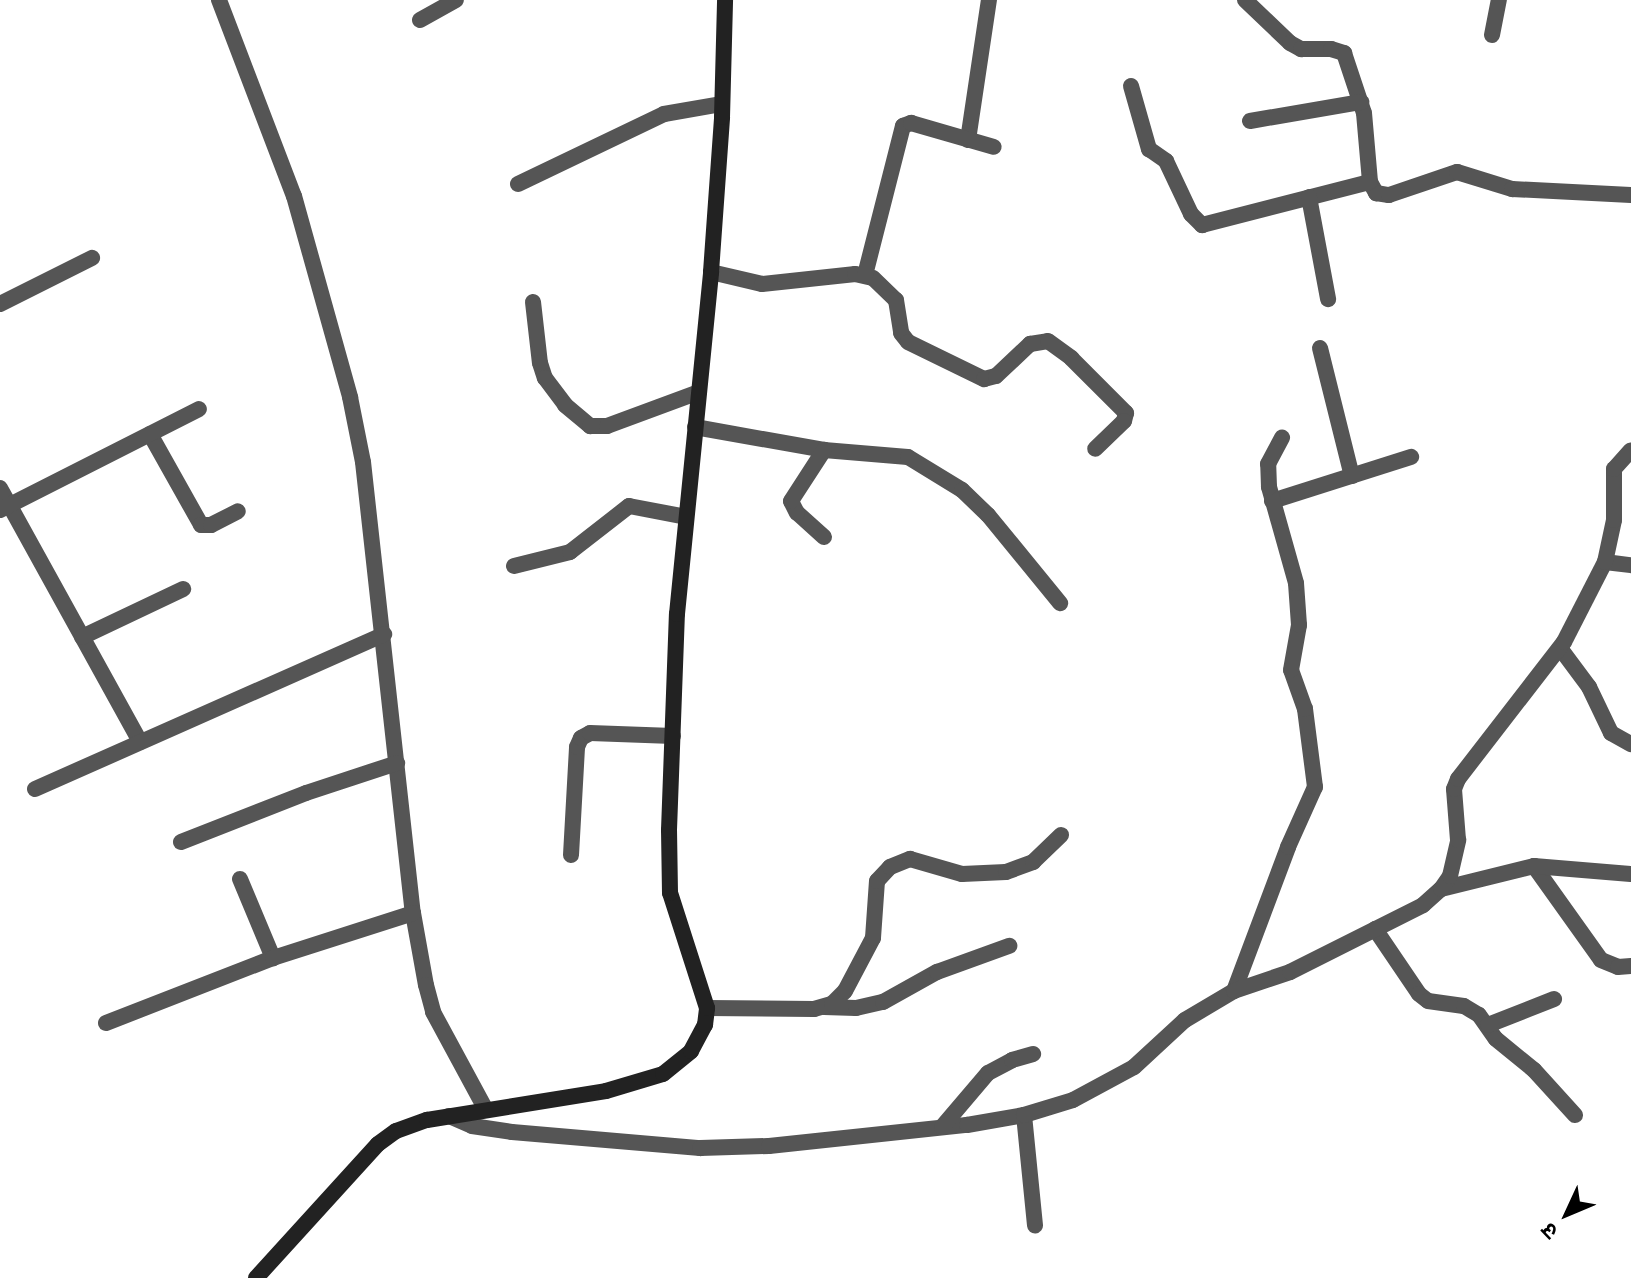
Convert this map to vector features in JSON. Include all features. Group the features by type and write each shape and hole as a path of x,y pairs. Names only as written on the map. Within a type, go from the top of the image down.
{"street":[{"path":"219,0 294,196 323,291 363,462 413,913 433,1012 486,1110"},
{"path":"420,20 456,0"},
{"path":"256,1278 387,1137 410,1124 606,1091 663,1074 691,1051 705,1025 707,1008 670,893 673,736 686,517 711,272 725,0"},
{"path":"968,140 989,0"},
{"path":"1245,0 1290,43 1301,49 1331,49 1344,53 1361,102 1370,182 1376,193 1389,195 1457,172 1512,189 1631,195"},
{"path":"1492,35 1499,0"},
{"path":"1131,86 1149,149 1171,168 1191,214 1202,225 1370,182"},
{"path":"1250,121 1361,102"},
{"path":"518,184 664,114 722,104"},
{"path":"865,275 901,128 911,123 994,147"},
{"path":"1309,197 1328,299"},
{"path":"0,304 92,258"},
{"path":"711,272 762,284 865,275 884,287 896,300 901,333 908,342 984,379 996,376 1036,341 1056,345 1126,413 1124,421 1095,449"},
{"path":"533,302 540,363 545,378 565,405 590,426 607,426 699,392"},
{"path":"1320,348 1352,476"},
{"path":"5,507 199,409"},
{"path":"695,427 824,450 889,453 908,457 934,470 988,515 1060,603"},
{"path":"150,434 201,525 211,525 238,511"},
{"path":"1234,991 1288,847 1315,787 1305,709 1291,670 1299,625 1296,583 1272,501 1268,464 1282,438"},
{"path":"824,450 791,501 797,513 824,537"},
{"path":"449,1116 472,1126 512,1132 700,1148 769,1146 1024,1115 1073,1100 1134,1067 1185,1020 1234,991 1290,972 1423,905 1450,876 1458,840 1454,789 1458,779 1560,648 1605,562 1614,520 1614,469 1631,450"},
{"path":"1272,501 1411,457"},
{"path":"0,488 5,507 140,742"},
{"path":"514,566 570,552 629,506 686,517"},
{"path":"1605,562 1631,565"},
{"path":"82,637 183,589"},
{"path":"35,789 384,634"},
{"path":"1560,648 1589,687 1611,733 1631,744"},
{"path":"571,855 577,747 581,738 590,733 673,736"},
{"path":"181,842 306,793 397,763"},
{"path":"824,1007 845,991 873,938 877,881 890,867 910,859 962,874 1006,872 1033,862 1061,835"},
{"path":"1441,889 1534,866 1631,874"},
{"path":"1534,866 1601,960 1618,967 1631,966"},
{"path":"240,879 273,958"},
{"path":"106,1023 273,958 413,913"},
{"path":"1375,929 1419,994 1428,1001 1472,1010 1488,1025 1496,1039 1534,1070 1575,1115"},
{"path":"707,1008 856,1008 883,1002 937,972 1009,946"},
{"path":"1488,1025 1554,999"},
{"path":"942,1127 988,1073 1012,1060 1033,1054"},
{"path":"1024,1115 1035,1225"}]}
